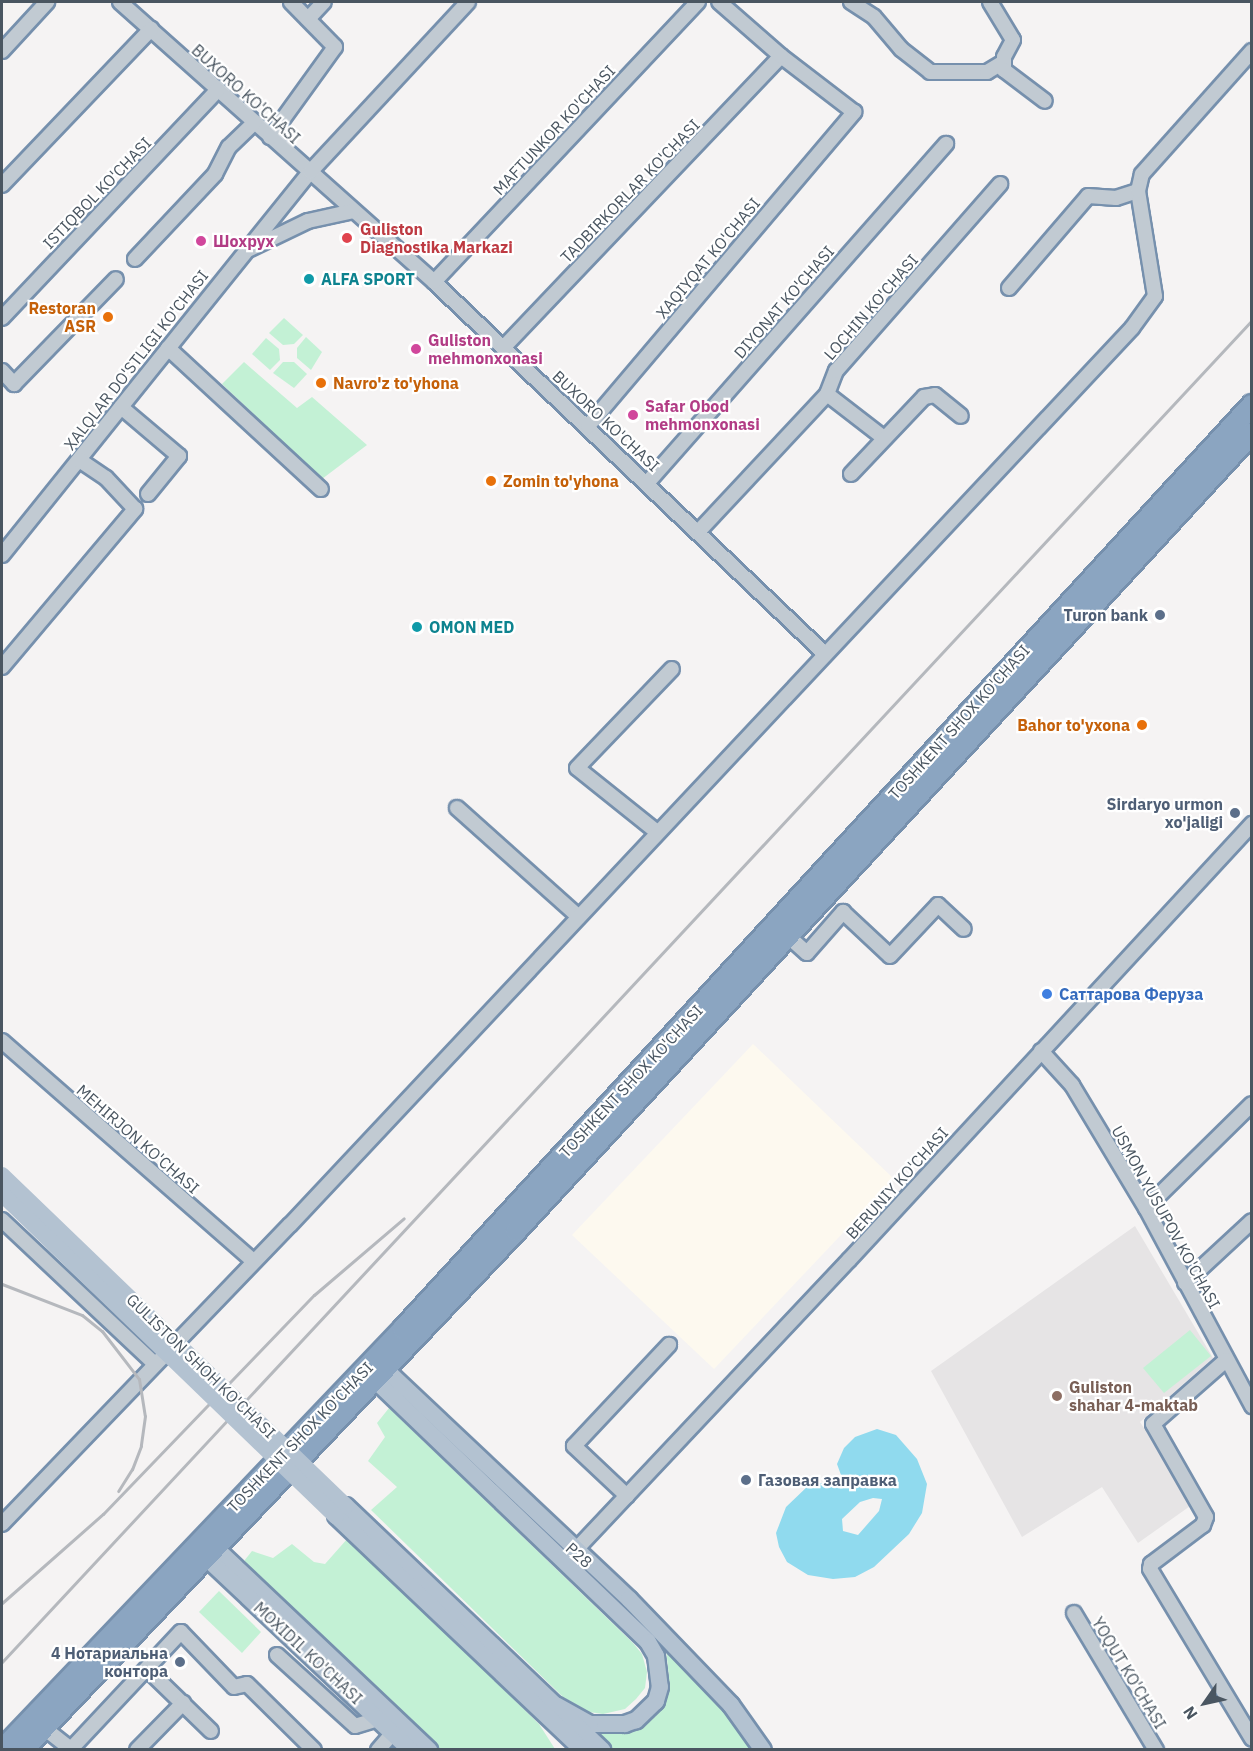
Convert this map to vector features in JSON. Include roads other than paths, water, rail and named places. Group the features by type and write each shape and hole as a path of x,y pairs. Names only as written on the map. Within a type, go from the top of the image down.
{"highway":[{"name":"TOSHKENT SHOX KO'CHASI","path":"17,1745 44,1728 205,1547 380,1374 544,1187 1251,405"},
{"name":"TOSHKENT SHOX KO'CHASI","path":"17,1745 544,1187 789,937 1251,433"}],"main road":[{"name":"GULISTON SHOH KO'CHASI","path":"2,1175 341,1511"},
{"name":"GULISTON SHOH KO'CHASI","path":"2,1194 552,1711 602,1749"},
{"name":"Р28","path":"380,1374 569,1556 629,1599 731,1705 763,1749"},
{"name":"MOXIDIL KO'CHASI","path":"205,1547 329,1673 410,1749"},
{"path":"205,1547 429,1749"},
{"name":"GULISTON SHOH KO'CHASI","path":"552,1711 590,1724 625,1724 648,1711 660,1687 656,1656 648,1642 569,1556"},
{"name":"GULISTON SHOH KO'CHASI","path":"552,1711 568,1749"},
{"name":"GULISTON SHOH KO'CHASI","path":"552,1711 583,1749"}],"street":[{"path":"2,51 47,2"},
{"name":"BUXORO KO'CHASI","path":"120,2 217,91 434,282 648,482 824,653"},
{"path":"270,137 335,47 291,2"},
{"path":"308,19 324,2"},
{"name":"XALQLAR DO'STLIGI KO'CHASI","path":"2,555 240,255 309,172 468,2"},
{"name":"MAFTUNKOR KO'CHASI","path":"434,282 698,2"},
{"path":"719,2 781,56"},
{"path":"851,2 874,17 901,49 930,72 987,72 1002,63 1014,40 990,2"},
{"path":"2,185 151,29"},
{"path":"2,1524 253,1261 1132,328 1155,296 1138,191 1149,161 1251,51"},
{"name":"XAQIYQAT KO'CHASI","path":"588,426 854,112 781,56"},
{"name":"TADBIRKORLAR KO'CHASI","path":"503,348 781,56"},
{"path":"1002,63 1004,70 1045,101"},
{"name":"ISTIQBOL KO'CHASI","path":"2,318 217,91"},
{"path":"135,259 215,174 229,147 254,123"},
{"name":"DIYONAT KO'CHASI","path":"648,482 946,144"},
{"name":"LOCHIN KO'CHASI","path":"698,532 827,394 836,371 1000,184"},
{"path":"1009,288 1088,196 1116,198 1138,191"},
{"path":"240,255 308,221 353,211"},
{"path":"2,371 14,384 116,279"},
{"path":"168,348 321,489"},
{"path":"827,394 884,438"},
{"path":"851,474 924,398 935,395 961,416"},
{"path":"121,407 179,456 148,494"},
{"path":"2,667 135,509 106,478 79,460"},
{"path":"657,832 577,768 672,669"},
{"path":"457,808 578,916"},
{"name":"BERUNIY KO'CHASI","path":"569,1556 1250,827"},
{"path":"789,937 807,953 843,912 890,957 938,905 964,929"},
{"name":"MEHIRJON KO'CHASI","path":"2,1041 253,1261"},
{"name":"USMON YUSUPOV KO'CHASI","path":"1041,1051 1072,1085 1146,1208 1251,1406"},
{"path":"1146,1208 1251,1104"},
{"path":"2,1220 155,1364"},
{"path":"1185,1283 1251,1221"},
{"path":"627,1496 574,1446 669,1345"},
{"path":"1226,1360 1153,1424 1206,1517 1203,1525 1151,1564 1151,1576 1251,1739"},
{"name":"YOQUT KO'CHASI","path":"1074,1613 1156,1749"},
{"path":"44,1728 71,1749 181,1632 234,1687 247,1684 314,1749"},
{"path":"278,1654 355,1726 378,1719"},
{"path":"147,1669 211,1731"},
{"path":"316,1690 329,1673"},
{"path":"137,1749 183,1703"},
{"path":"378,1749 393,1733"}],"water":[{"path":"877,1429 896,1435 917,1459 927,1484 922,1513 909,1534 874,1567 855,1577 833,1579 808,1575 787,1562 779,1547 776,1533 786,1507 809,1485 834,1481 841,1475 837,1464 844,1448 855,1437","holes":["873,1498 882,1499 879,1511 858,1535 843,1531 842,1519 860,1502"]}],"railway":[{"path":"2,1662 1252,320"},
{"path":"2,1603 103,1514 314,1295 404,1218"},
{"path":"2,1284 82,1315 102,1331 139,1379 145,1416 141,1446 132,1469 118,1491"}],"place":[{"name":"Guliston Diagnostika Markazi","path":"347,238"},
{"name":"Шохрух","path":"201,241"},
{"name":"ALFA SPORT","path":"309,279"},
{"name":"Restoran ASR","path":"108,317"},
{"name":"Guliston mehmonxonasi","path":"416,349"},
{"name":"Navro'z to'yhona","path":"321,383"},
{"name":"Safar Obod mehmonxonasi","path":"633,415"},
{"name":"Zomin to'yhona","path":"491,481"},
{"name":"Turon bank","path":"1160,615"},
{"name":"OMON MED","path":"417,627"},
{"name":"Bahor to'yxona","path":"1142,725"},
{"name":"Sirdaryo urmon xo'jaligi","path":"1235,813"},
{"name":"Саттарова Феруза","path":"1047,994"},
{"name":"Guliston shahar 4-maktab","path":"1057,1396"},
{"name":"Газовая заправка","path":"746,1480"},
{"name":"4 Нотариальна контора","path":"180,1662"}]}
